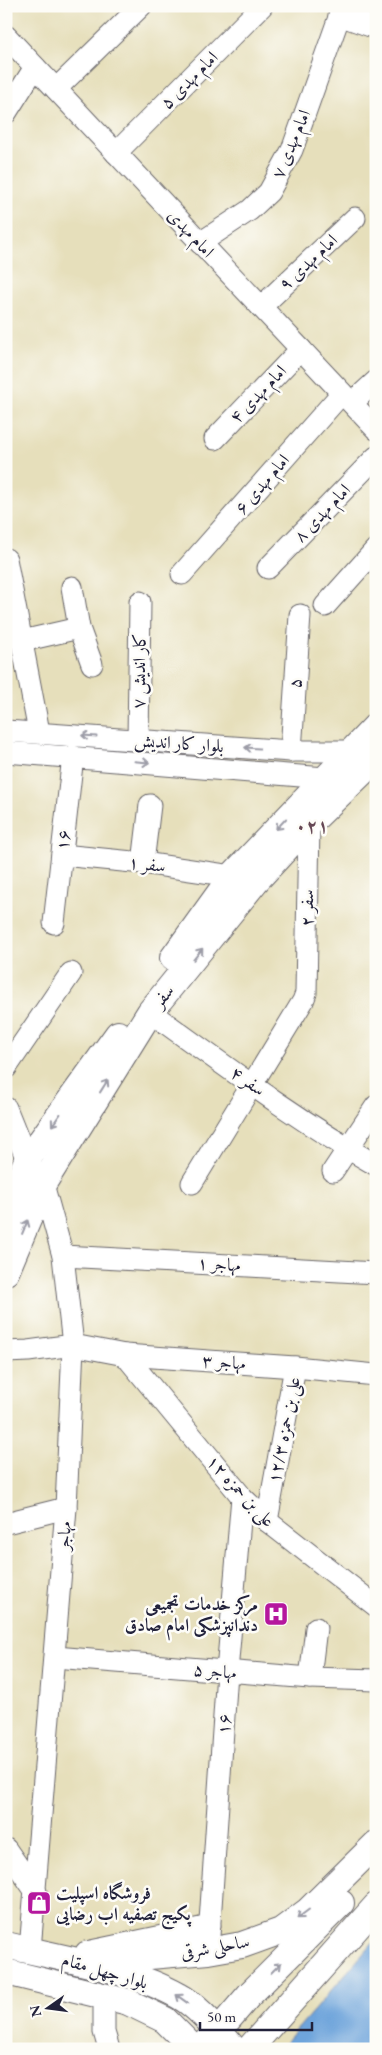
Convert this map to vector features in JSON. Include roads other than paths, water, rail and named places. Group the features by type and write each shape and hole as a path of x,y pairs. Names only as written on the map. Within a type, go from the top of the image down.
{"main road":[{"name":"سفر","path":"6,1272 43,1184 150,1012 255,882 309,824 365,779 364,755 376,726"},
{"name":"سفر","path":"6,1211 19,1151 232,876 325,778 364,755"},
{"name":"ساحلی شرقی","path":"69,1960 209,1938 242,1945 281,1930 308,1911 376,1844"},
{"path":"199,2049 226,2040 250,1994 376,1869"},
{"path":"248,2049 376,1906"},
{"name":"بلوار چهل مقام","path":"18,1947 135,1976 180,1996 226,2040"},
{"name":"بلوار چهل مقام","path":"8,1978 128,2002 165,2020 194,2049"},
{"path":"248,2049 250,1994"}],"street":[{"path":"56,89 141,6"},
{"name":"۵ امام مهدی","path":"116,153 262,6"},
{"path":"341,10 376,28"},
{"name":"۷ امام مهدی","path":"200,243 250,210 269,192 292,150 341,10"},
{"name":"امام مهدی","path":"6,36 376,429"},
{"path":"6,113 36,67"},
{"name":"۹ امام مهدی","path":"261,307 355,218"},
{"name":"۴ امام مهدی","path":"215,439 301,350"},
{"name":"۶ امام مهدی","path":"182,574 347,398 376,381"},
{"name":"۸ امام مهدی","path":"268,568 376,457"},
{"path":"325,606 376,549"},
{"path":"6,559 10,600 22,641 38,732"},
{"path":"72,587 79,628 92,664"},
{"name":"۷ کار اندیش","path":"138,740 140,602"},
{"name":"۵","path":"291,751 300,615"},
{"path":"22,641 79,628"},
{"name":"بلوار کار اندیش","path":"6,730 364,755"},
{"name":"بلوار کار اندیش","path":"6,752 325,778"},
{"name":"۱۶","path":"54,923 73,756"},
{"path":"143,863 150,806"},
{"name":"۲ سفر","path":"253,1085 306,993 309,824"},
{"name":"۱ سفر","path":"62,855 143,863 232,876"},
{"path":"6,1068 71,974"},
{"name":"۴ سفر","path":"150,1012 253,1085 347,1148 376,1165"},
{"path":"192,1183 253,1085"},
{"path":"333,1171 376,1106"},
{"name":"مهاجر","path":"6,1108 19,1151 43,1184 63,1256 73,1345 66,1508 36,1892 18,1947"},
{"name":"۱ مهاجر","path":"63,1256 376,1273"},
{"name":"۳ مهاجر","path":"6,1352 73,1345 125,1355 295,1367 376,1375"},
{"name":"۱۲ علی بن حمزه","path":"125,1355 242,1497 266,1521 376,1606"},
{"name":"۱۲/۳ علی بن حمزه","path":"266,1521 295,1367"},
{"name":"۱۶","path":"209,1938 227,1672 242,1497"},
{"path":"6,1523 66,1508"},
{"path":"310,1678 316,1628"},
{"name":"۵ مهاجر","path":"55,1657 310,1678 376,1680"},
{"path":"6,1849 36,1892"},
{"path":"104,1996 104,2032 109,2049"}],"water":[{"path":"376,1939 376,2049 280,2049"}],"place":[{"name":"مرکز خدمات تجمیعی دندانپزشکی امام صادق","path":"276,1614"},
{"name":"فروشگاه اسپلیت پکیج تصفیه اب رضایی","path":"39,1903"}],"district":[{"name":"۰۲۱","path":"312,825"}]}
